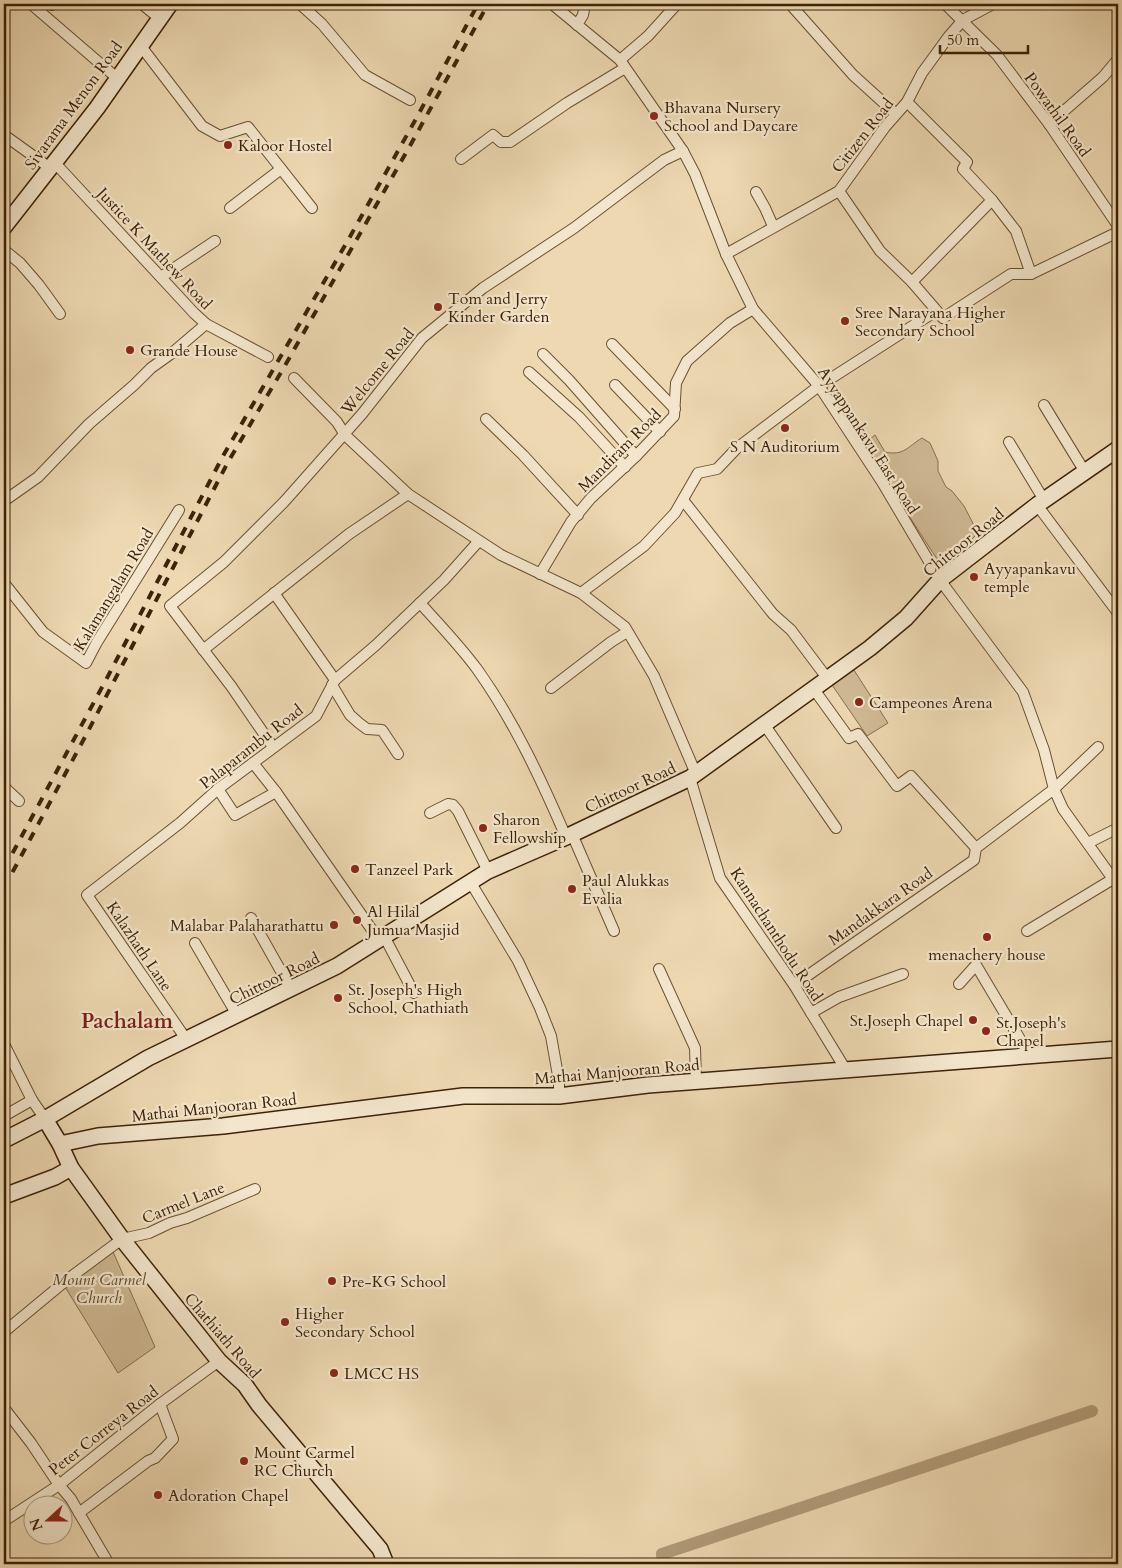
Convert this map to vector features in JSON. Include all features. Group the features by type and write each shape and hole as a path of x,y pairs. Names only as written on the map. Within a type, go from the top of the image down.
{"main road":[{"name":"Sivarama Menon Road","path":"4,227 97,108 140,44 170,4"},
{"name":"Chittoor Road","path":"4,1140 45,1119 145,1060 338,966 488,871 693,776 870,648 906,618 940,580 1040,502 1118,449"},
{"name":"Mathai Manjooran Road","path":"60,1144 98,1136 223,1126 463,1096 559,1096 648,1085 1118,1049"},
{"name":"Chathiath Road","path":"45,1119 60,1144 71,1168 122,1239 219,1361 245,1385 259,1405 380,1549 386,1564"},
{"path":"4,1196 71,1168"}],"street":[{"path":"31,4 117,78"},
{"path":"142,4 159,18"},
{"path":"300,4 322,24 366,75 410,100"},
{"name":"Ayyappankavu East Road","path":"552,4 623,64 683,151 695,174 726,254 753,309 819,386 882,482 940,580 1023,692 1044,750 1054,790 1064,809 1116,883"},
{"path":"577,25 583,15 586,4"},
{"path":"461,159 493,135 501,142 510,142 623,64 678,4"},
{"path":"790,4 853,74 896,114"},
{"name":"Powathil Road","path":"945,4 997,55 1049,124 1118,226"},
{"name":"Citizen Road","path":"726,254 838,190 907,102 922,73 963,20 982,6 993,4"},
{"path":"140,44 202,126 220,136 248,127 312,208"},
{"path":"1049,124 1103,77 1118,59"},
{"path":"907,102 967,162 963,169 992,200 1016,231 1031,274"},
{"name":"Justice K Mathew Road","path":"4,135 52,165 206,324 268,357"},
{"name":"Welcome Road","path":"203,650 170,606 224,562 284,502 345,435 422,338 483,288 574,228 664,160 683,151"},
{"path":"230,208 281,169"},
{"path":"838,190 880,251 912,282 943,318 1011,274 1031,274 1118,232"},
{"path":"756,192 773,226"},
{"path":"912,282 992,200"},
{"path":"161,277 214,240"},
{"path":"4,250 20,263 60,314"},
{"name":"Mandiram Road","path":"540,574 571,522 591,498 625,467 674,416 676,382 687,361 730,323 753,309"},
{"path":"581,594 644,546 675,513 698,473 717,469 737,448 819,386 936,311"},
{"path":"4,501 38,477 89,424 151,368 206,324"},
{"path":"612,344 675,410"},
{"path":"543,354 569,380 636,456"},
{"path":"529,372 578,417 625,467"},
{"name":"Kannachanthodu Road","path":"294,378 336,422 345,435 408,494 478,542 581,594 628,632 654,676 693,776 720,878 794,985 846,1070"},
{"path":"615,385 660,432"},
{"path":"1044,405 1085,472"},
{"path":"486,418 578,515"},
{"path":"1008,442 1040,502 1118,613"},
{"path":"274,747 203,650 349,534 408,494"},
{"path":"683,500 772,614 791,630 828,678"},
{"name":"Kalamangalam Road","path":"4,583 44,632 86,663 97,642 179,510"},
{"name":"Palaparambu Road","path":"87,895 180,823 218,789 316,716 334,682 420,603 463,561 478,542"},
{"path":"274,593 334,682 350,715 368,729 382,730 398,754"},
{"path":"420,603 476,669 513,726 569,835 614,930"},
{"path":"551,688 611,642 628,632"},
{"path":"813,688 849,738 858,734 897,786 911,776 976,848"},
{"path":"764,724 836,828"},
{"name":"Mandakkara Road","path":"794,985 974,860 976,848 1054,790 1098,747"},
{"path":"253,762 381,938 414,993"},
{"path":"4,787 19,800"},
{"path":"218,789 235,815 276,792"},
{"path":"430,813 448,804 453,804 488,871"},
{"path":"1088,843 1118,828"},
{"path":"470,883 518,961 540,1008 551,1036 559,1096"},
{"path":"1027,931 1116,883"},
{"name":"Kalazhath Lane","path":"87,895 186,1039"},
{"path":"251,918 291,988"},
{"path":"196,943 237,1015"},
{"path":"959,984 976,965 1030,1056"},
{"path":"659,969 695,1048 696,1081"},
{"path":"811,1013 839,997 903,974"},
{"path":"4,1044 32,1100 45,1119"},
{"path":"4,1116 32,1100"},
{"name":"Carmel Lane","path":"122,1239 149,1233 170,1222 188,1218 255,1189"},
{"path":"4,1332 122,1239"},
{"name":"Peter Correya Road","path":"4,1521 59,1485 160,1404 219,1361"},
{"path":"79,1513 148,1461 155,1458 173,1439 160,1404"},
{"path":"4,1408 31,1442 59,1485 72,1499 109,1564"}],"green space":[{"path":"875,435 885,452 891,453 901,452 922,438 930,443 938,461 938,471 946,487 952,491 964,506 978,533 965,546 949,557 937,559 881,473 865,443"},
{"name":"Campeones Arena","path":"852,667 888,723 867,736 830,682"},
{"name":"Mount Carmel Church","path":"110,1245 155,1347 118,1373 62,1282"}],"waterway":[{"path":"663,1564 662,1554 1092,1411"}],"railway":[{"path":"4,869 107,678 223,456 347,242 478,4"},
{"path":"4,888 228,462 411,144 488,4"}],"place":[{"name":"Bhavana Nursery School and Daycare","path":"654,116"},
{"name":"Kaloor Hostel","path":"228,145"},
{"name":"Tom and Jerry Kinder Garden","path":"438,307"},
{"name":"Sree Narayana Higher Secondary School","path":"845,321"},
{"name":"Grande House","path":"130,350"},
{"name":"S N Auditorium","path":"785,428"},
{"name":"Ayyapankavu temple","path":"974,577"},
{"name":"Campeones Arena","path":"859,702"},
{"name":"Sharon Fellowship","path":"483,828"},
{"name":"Tanzeel Park","path":"355,869"},
{"name":"Paul Alukkas Evalia","path":"572,889"},
{"name":"Al Hilal Jumua Masjid","path":"357,920"},
{"name":"Malabar Palaharathattu","path":"334,925"},
{"name":"menachery house","path":"987,937"},
{"name":"St. Joseph's High School, Chathiath","path":"338,998"},
{"name":"St.Joseph Chapel","path":"973,1020"},
{"name":"St.Joseph's Chapel","path":"986,1031"},
{"name":"Pre-KG School","path":"332,1281"},
{"name":"Higher Secondary School","path":"285,1322"},
{"name":"LMCC HS","path":"334,1373"},
{"name":"Mount Carmel RC Church","path":"244,1461"},
{"name":"Adoration Chapel","path":"158,1495"}],"district":[{"name":"Pachalam","path":"127,1021"}]}
